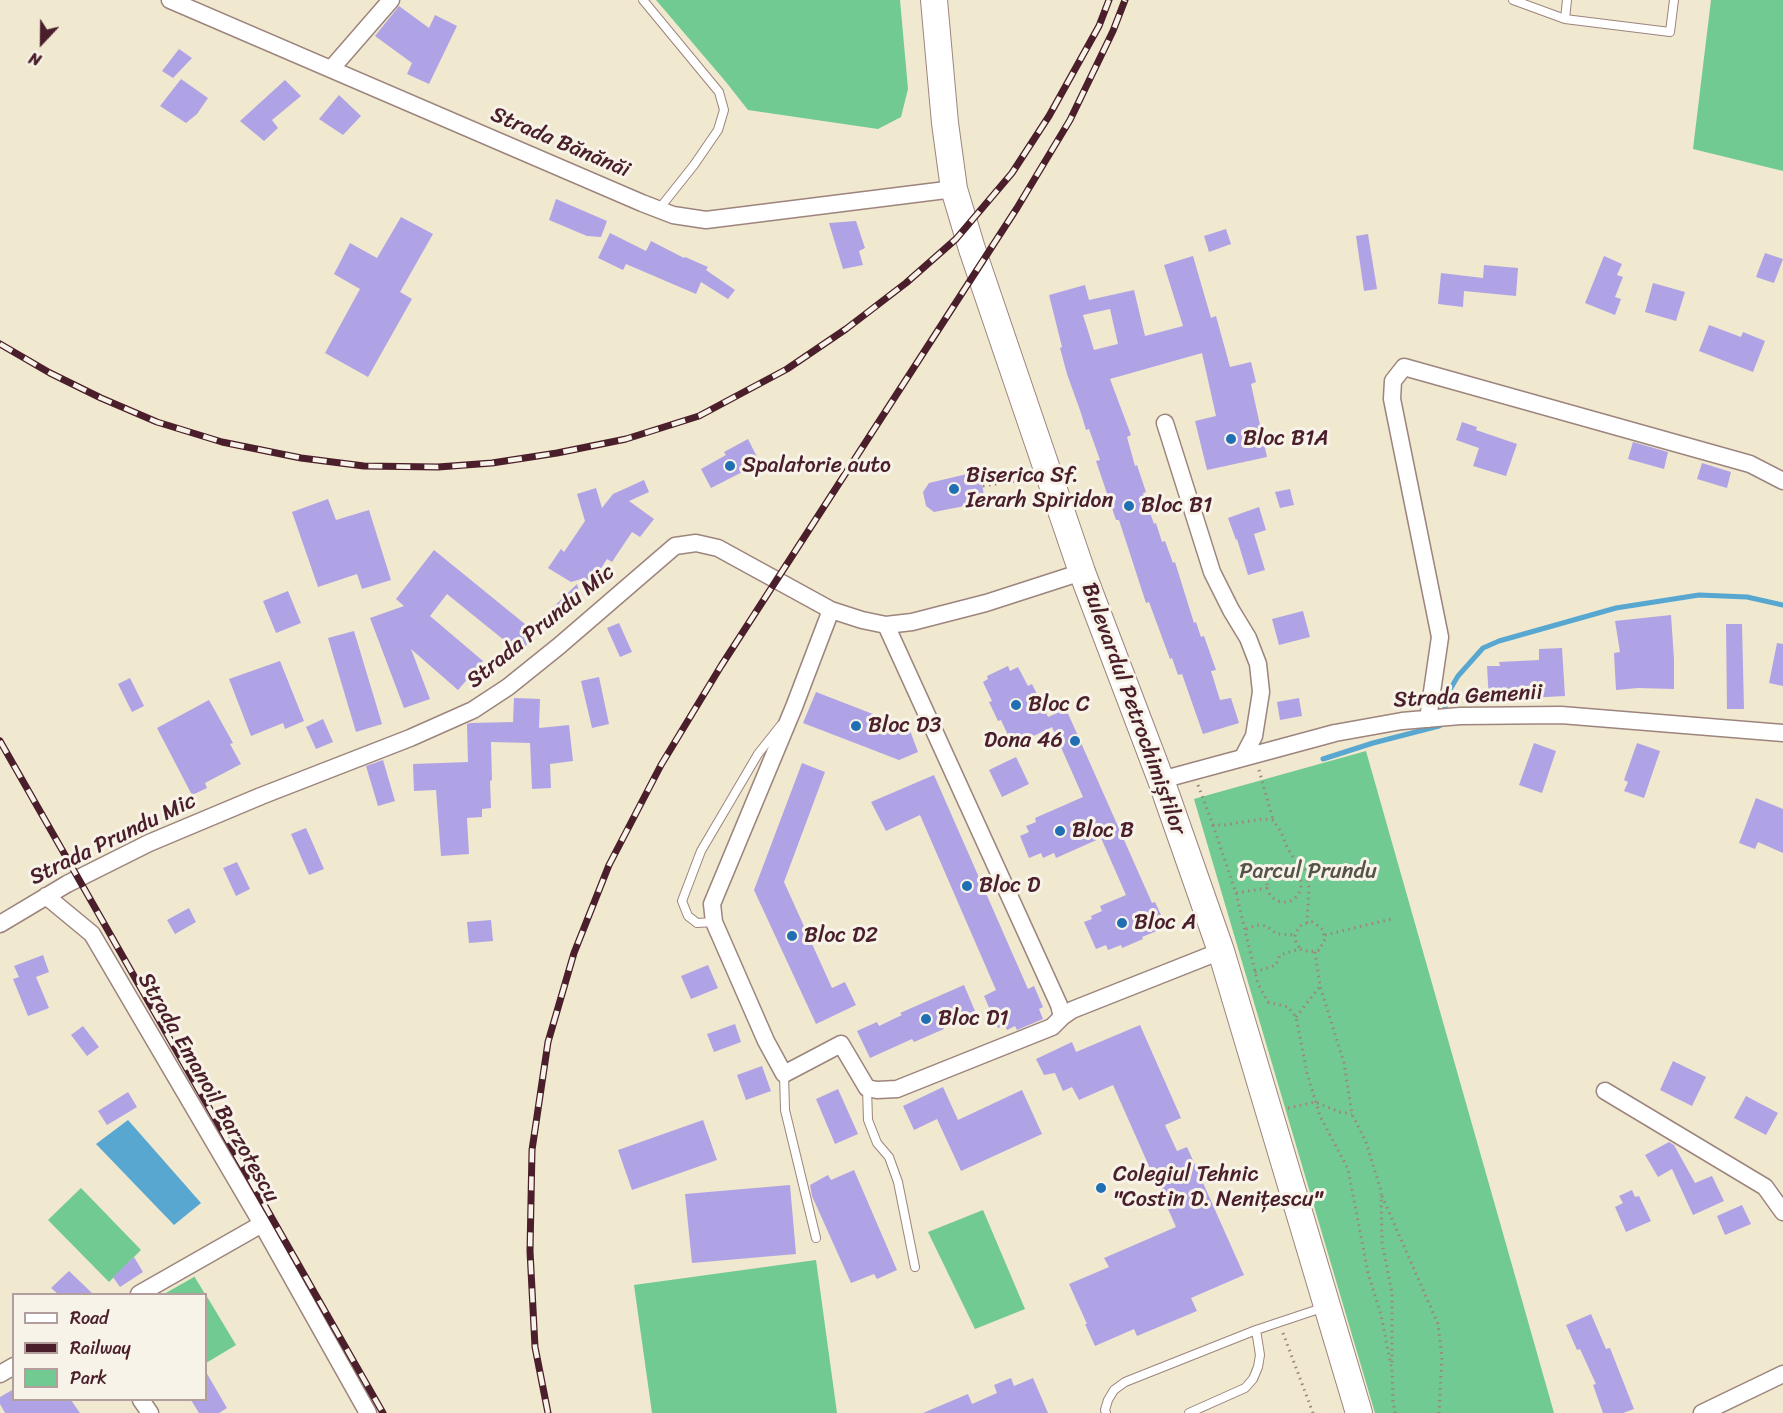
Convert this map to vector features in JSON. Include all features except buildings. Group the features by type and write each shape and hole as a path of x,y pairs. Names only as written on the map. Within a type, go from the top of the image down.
{"main road":[{"name":"Bulevardul Petrochimiștilor","path":"934,0 945,123 954,189 972,249 1082,572 1161,780 1221,951 1359,1413"}],"street":[{"name":"Strada Bănănăi","path":"170,0 673,215 706,220 954,189"},
{"path":"331,69 391,0"},
{"path":"1428,719 1440,637 1392,399 1393,381 1404,367 1750,464 1783,481"},
{"path":"1165,423 1212,572 1248,638 1257,664 1261,692 1249,756"},
{"name":"Strada Prundu Mic","path":"0,924 46,896 149,843 261,796 410,738 473,710 507,687 559,646 675,546 696,543 718,548 831,610 886,625 912,622 986,603 1082,572"},
{"path":"831,610 794,708 712,904 714,922 766,1041 784,1074 841,1044 867,1088 897,1089 1052,1028 1072,1010 1221,951"},
{"path":"886,625 1059,1005 1062,1017"},
{"name":"Strada Gemenii","path":"1161,780 1335,733 1371,726 1460,716 1561,716 1783,733"},
{"name":"Strada Emanoil Barzotescu","path":"46,896 92,934 262,1224 141,1293"},
{"path":"1605,1091 1765,1187 1783,1212"},
{"path":"262,1224 368,1413"},
{"path":"1702,1413 1783,1374"}],"lane":[{"path":"643,0 719,92 724,110 718,130 694,165 658,209"},
{"path":"1513,0 1565,19 1670,32 1674,0"},
{"path":"1565,19 1567,0"},
{"path":"714,922 697,923 688,915 681,901 701,850 758,754 794,708"},
{"path":"784,1074 785,1110 816,1238"},
{"path":"867,1088 868,1120 877,1143 889,1157 898,1182 915,1267"},
{"path":"1106,1413 1108,1400 1114,1390 1125,1382 1256,1330 1326,1306"},
{"path":"1189,1413 1245,1388 1253,1379 1260,1355 1256,1330"}],"path":[{"path":"983,486 1016,481"},
{"path":"1249,756 1273,820 1295,860 1306,870 1309,888 1307,923"},
{"path":"1193,771 1236,892 1258,984 1268,1002 1288,1007 1296,1017 1306,1073 1320,1116 1348,1169 1366,1263 1381,1315 1392,1371"},
{"path":"1213,825 1262,819 1273,820"},
{"path":"1277,869 1294,871 1300,881 1301,887 1296,896 1287,902 1272,897 1267,888 1269,877 1277,869"},
{"path":"1300,881 1308,882"},
{"path":"1236,892 1267,888"},
{"path":"1325,935 1391,919"},
{"path":"1307,923 1317,924 1325,935 1322,947 1315,952 1305,952 1297,945 1295,935 1299,927 1307,923"},
{"path":"1246,929 1257,925 1266,926 1277,934 1295,935"},
{"path":"1255,972 1276,965 1280,955 1300,949"},
{"path":"1315,952 1320,986 1344,1063 1352,1114 1366,1142 1380,1191 1399,1238 1438,1323 1442,1357 1439,1413"},
{"path":"1296,1017 1320,986"},
{"path":"1268,1113 1316,1102 1340,1112 1352,1114"},
{"path":"1380,1191 1382,1242 1392,1293 1392,1371 1395,1413"},
{"path":"1278,1322 1313,1413"}],"green space":[{"path":"656,0 900,0 908,89 901,117 878,129 748,110"},
{"path":"1711,0 1783,0 1783,171 1693,149"},
{"name":"Parcul Prundu","path":"1366,751 1554,1413 1375,1413 1194,799"},
{"path":"81,1188 141,1250 109,1282 48,1220"},
{"path":"983,1210 1025,1309 975,1329 928,1232"},
{"path":"816,1260 837,1413 652,1413 634,1285"},
{"path":"194,1277 204,1293 166,1293"},
{"path":"207,1297 236,1345 207,1362"}],"water":[{"path":"128,1120 201,1203 174,1225 96,1144"}],"waterway":[{"path":"1445,714 1448,693 1458,676 1483,648 1499,641 1616,608 1699,595 1747,597 1783,605"},
{"path":"1323,759 1444,723"}],"railway":[{"path":"0,344 50,373 157,422 222,442 301,458 364,466 438,467 492,463 626,439 699,416 787,369 846,329 906,283 956,239 1012,173 1049,116 1099,26 1109,0"},
{"path":"548,1413 535,1347 530,1251 532,1150 548,1042 574,953 609,865 661,765 721,666 1017,208 1070,120 1113,31 1125,0"},
{"path":"0,741 383,1413"}],"place":[{"name":"Bloc B1A","path":"1231,439"},
{"name":"Spalatorie auto","path":"730,466"},
{"name":"Biserica Sf. Ierarh Spiridon","path":"954,489"},
{"name":"Bloc B1","path":"1129,506"},
{"name":"Bloc C","path":"1016,705"},
{"name":"Bloc D3","path":"856,726"},
{"name":"Dona 46","path":"1075,741"},
{"name":"Bloc B","path":"1060,831"},
{"name":"Bloc D","path":"967,886"},
{"name":"Bloc A","path":"1122,923"},
{"name":"Bloc D2","path":"792,936"},
{"name":"Bloc D1","path":"926,1019"},
{"name":"Colegiul Tehnic \"Costin D. Nenițescu\"","path":"1101,1188"}]}
